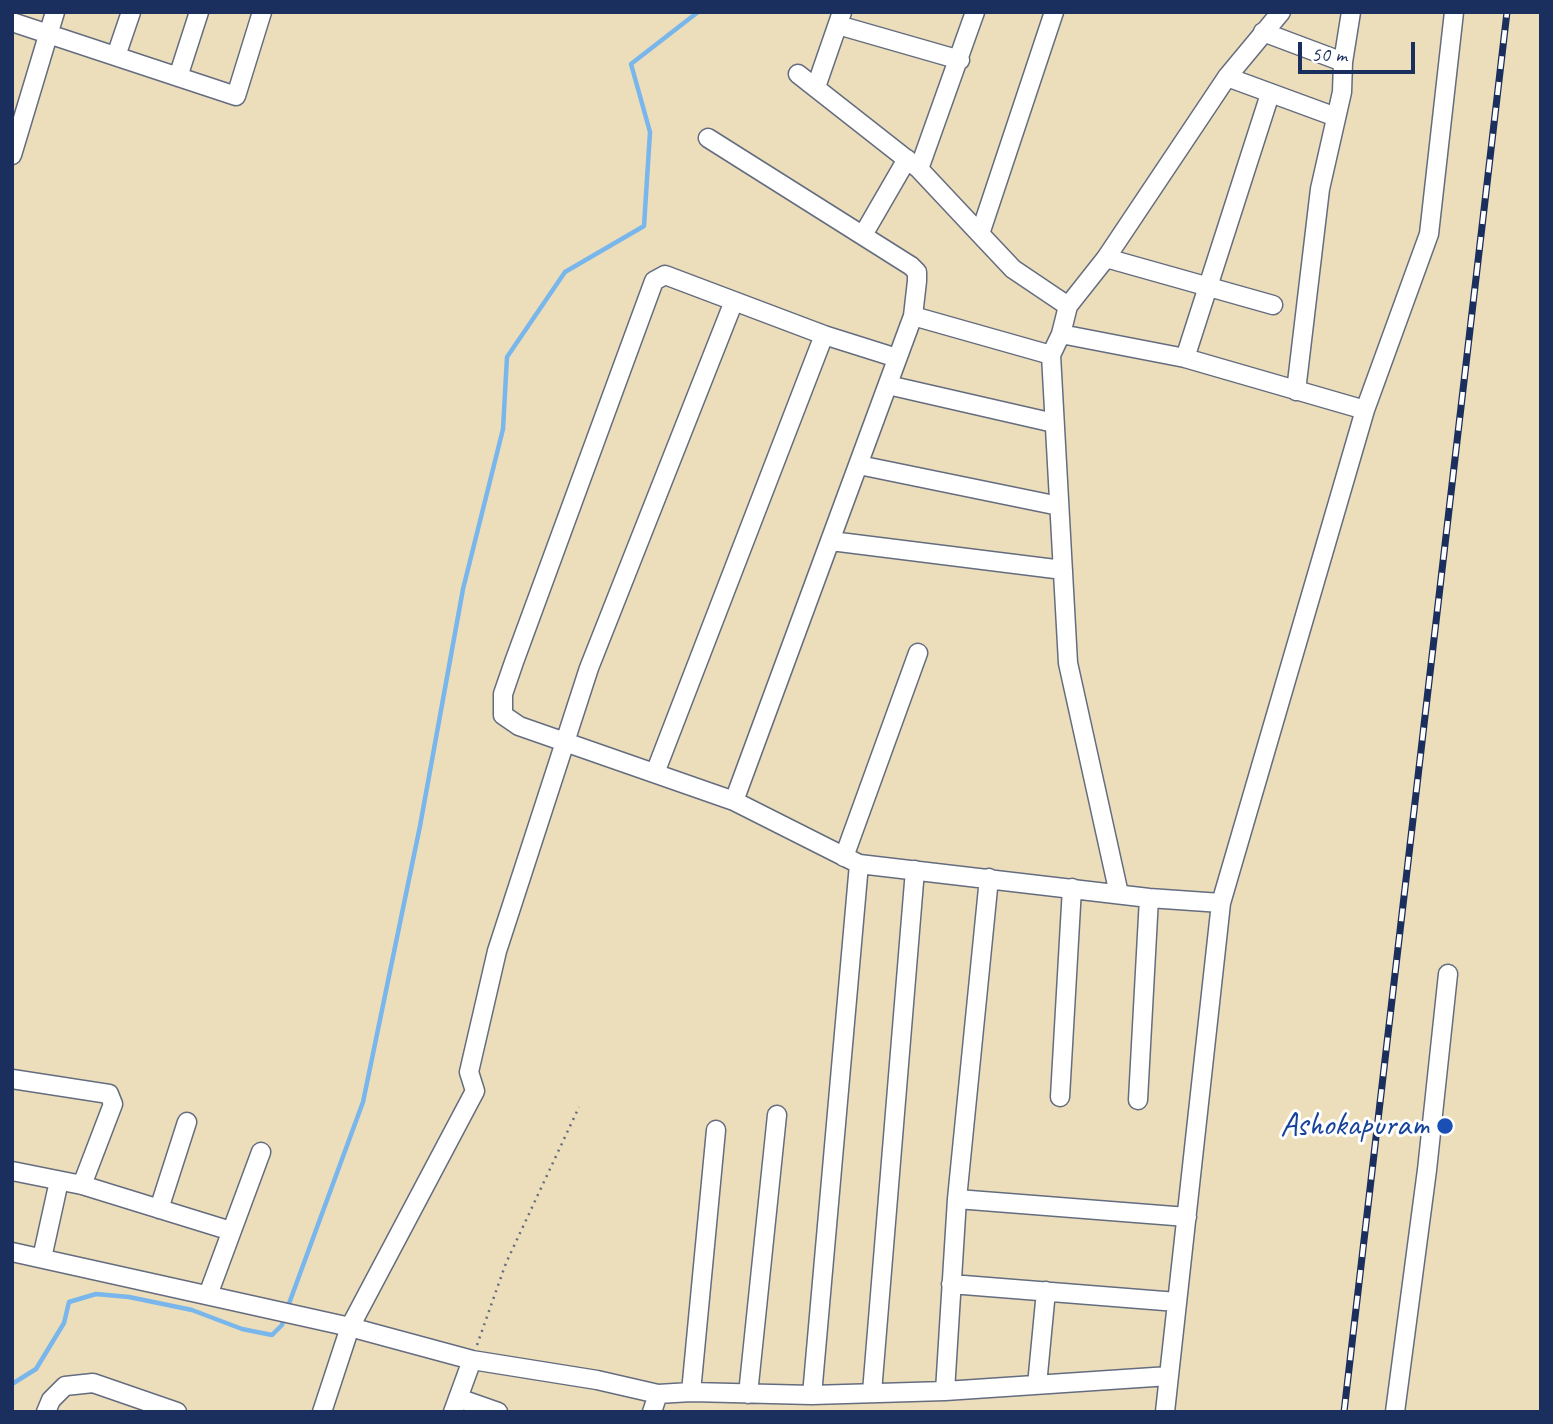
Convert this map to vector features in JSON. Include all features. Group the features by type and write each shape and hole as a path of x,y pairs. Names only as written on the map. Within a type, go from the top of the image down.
{"street":[{"path":"12,155 55,12"},
{"path":"116,56 131,12"},
{"path":"178,77 199,12"},
{"path":"12,22 236,96 262,12"},
{"path":"863,235 913,164 960,60 975,12"},
{"path":"980,234 1054,12"},
{"path":"1119,894 1068,663 1051,355 1061,334 1068,306 1106,258 1227,77 1281,12"},
{"path":"1296,391 1320,189 1342,92 1343,62 1351,12"},
{"path":"1165,1412 1221,903 1365,410 1429,234 1454,12"},
{"path":"816,87 840,19 960,60"},
{"path":"1263,32 1343,62"},
{"path":"797,74 913,164 1013,269 1068,306"},
{"path":"1227,77 1336,117"},
{"path":"1185,358 1270,94"},
{"path":"708,138 917,272 913,316 734,801"},
{"path":"1106,258 1273,305"},
{"path":"897,358 824,335 665,275 654,281 503,694 503,715 519,726 734,801 852,861 1149,898 1221,903"},
{"path":"322,1412 349,1327 475,1091 468,1072 497,951 589,668 734,301"},
{"path":"913,316 1051,355"},
{"path":"1061,334 1185,358 1365,410"},
{"path":"655,773 824,335"},
{"path":"888,385 1054,424"},
{"path":"859,465 1059,506"},
{"path":"831,541 1063,569"},
{"path":"812,1395 852,861 918,653"},
{"path":"872,1392 915,870"},
{"path":"945,1391 957,1199 989,878"},
{"path":"1060,1097 1072,888"},
{"path":"1138,1100 1149,898"},
{"path":"1395,1412 1427,1170 1448,974"},
{"path":"12,1079 109,1094 113,1104 82,1185"},
{"path":"748,1394 777,1115"},
{"path":"159,1209 187,1122"},
{"path":"691,1392 716,1130"},
{"path":"208,1294 261,1152"},
{"path":"12,1171 82,1185 231,1230"},
{"path":"42,1258 60,1181"},
{"path":"957,1199 1187,1217"},
{"path":"12,1252 312,1318 472,1360 597,1380 657,1394 691,1392 812,1395 945,1391 1168,1376"},
{"path":"951,1284 1177,1302"},
{"path":"1037,1385 1046,1292"},
{"path":"472,1360 455,1405 498,1412"},
{"path":"46,1412 51,1400 65,1386 93,1383 129,1404 177,1412"},
{"path":"652,1412 657,1394"}],"path":[{"path":"472,1360 506,1263 579,1107"}],"waterway":[{"path":"287,1309 363,1102 420,826 463,589 503,429 507,357 565,272 644,226 650,132 631,64 698,12"},
{"path":"12,1384 36,1369 64,1323 69,1302 96,1294 129,1297 192,1310 242,1329 272,1335 282,1325 284,1317"}],"railway":[{"path":"1344,1412 1507,12"}],"place":[{"name":"Ashokapuram","path":"1445,1126"}]}
